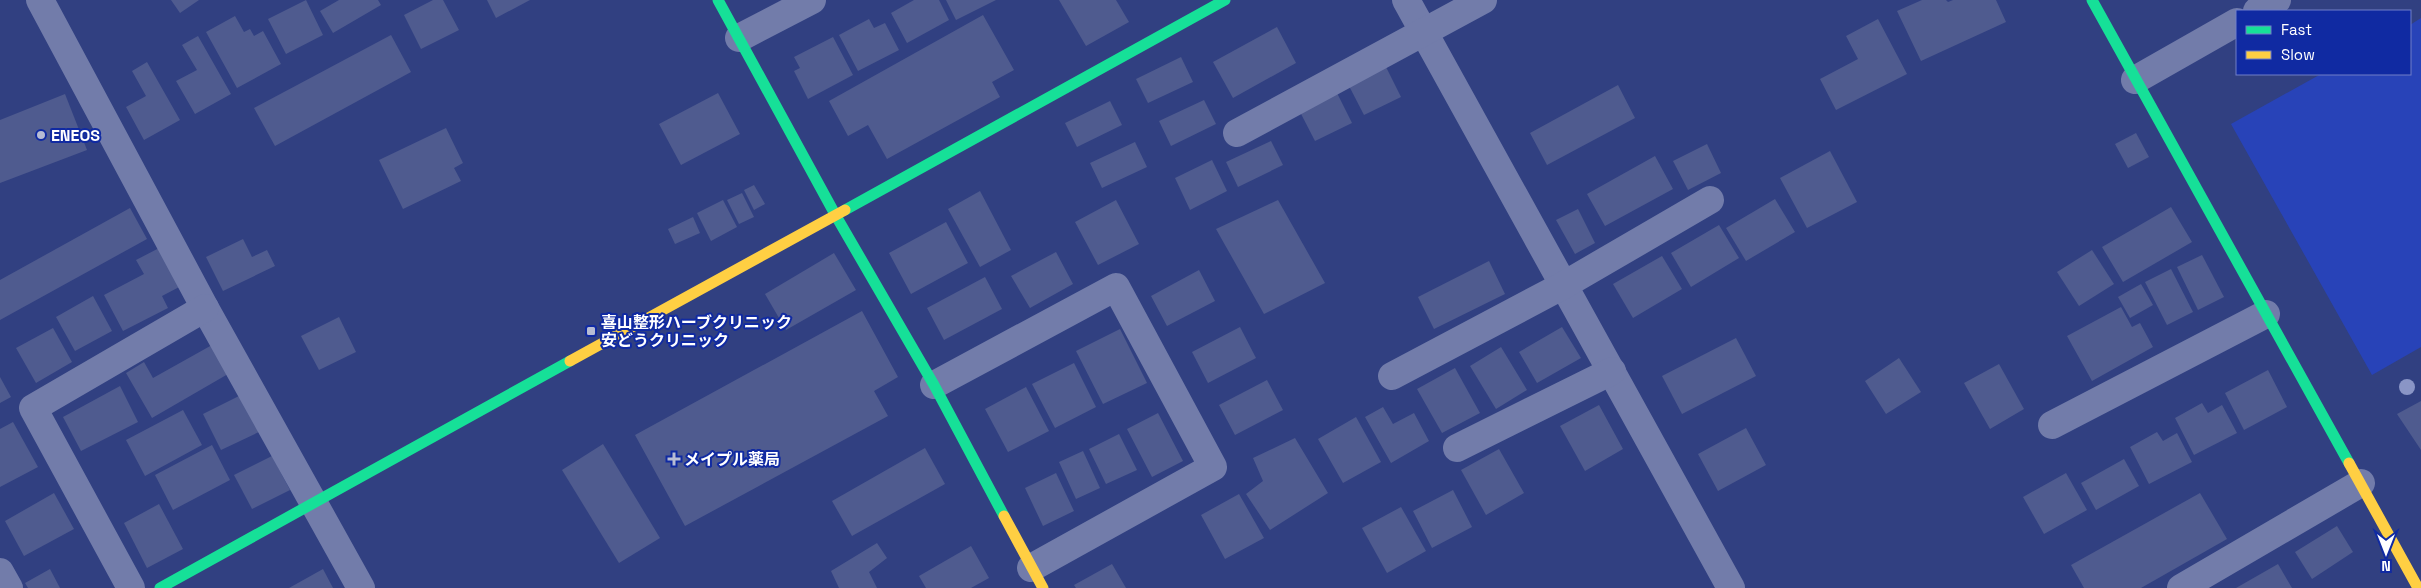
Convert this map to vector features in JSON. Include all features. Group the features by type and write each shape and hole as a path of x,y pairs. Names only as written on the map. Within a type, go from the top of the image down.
{"street":[{"path":"40,0 205,308 361,588"},
{"path":"718,0 836,216 934,385 1037,578 1213,467 1116,287 934,385"},
{"path":"740,38 812,0"},
{"path":"160,588 1225,0"},
{"path":"1406,0 1731,588"},
{"path":"1237,133 1483,0"},
{"path":"2092,0 2418,588"},
{"path":"2259,10 2277,0"},
{"path":"2135,80 2236,23"},
{"path":"1392,376 1564,284 1710,200"},
{"path":"131,588 33,408 205,308"},
{"path":"2052,425 2266,314"},
{"path":"1457,448 1612,371"},
{"path":"2181,588 2361,483"},
{"path":"0,572 9,588"}],"shaded area":[{"path":"2421,18 2421,347 2372,375 2231,124 2319,75 2411,75 2411,24"}],"building":[{"path":"171,0 199,0 180,13"},
{"path":"306,0 323,35 286,54 268,19"},
{"path":"339,0 378,0 381,5 333,33 320,11"},
{"path":"433,0 443,0 459,30 421,49 404,15"},
{"path":"487,0 530,0 496,18"},
{"path":"914,0 939,0 949,20 907,43 891,13"},
{"path":"946,0 996,0 956,20"},
{"path":"1059,0 1116,0 1129,22 1086,46"},
{"path":"1922,0 1946,0 1948,2 1953,0 1996,0 2006,22 1921,61 1897,11"},
{"path":"983,15 1014,70 992,82 1000,97 887,159 868,125 848,136 829,101"},
{"path":"235,16 244,32 250,29 254,36 263,31 281,64 237,88 206,32"},
{"path":"869,19 874,28 885,23 899,50 858,71 839,35"},
{"path":"1878,19 1907,74 1836,110 1820,79 1858,59 1846,36"},
{"path":"1277,27 1296,63 1233,98 1213,62"},
{"path":"391,35 411,72 275,146 254,108"},
{"path":"198,36 231,94 195,114 176,81 197,70 182,45"},
{"path":"833,37 853,75 808,99 794,71 800,68 794,57"},
{"path":"1181,57 1193,82 1148,103 1136,79"},
{"path":"147,62 180,120 144,140 126,107 146,96 132,71"},
{"path":"1385,65 1401,97 1364,115 1348,84"},
{"path":"1618,85 1635,118 1547,165 1530,133"},
{"path":"1336,91 1352,123 1315,141 1299,110"},
{"path":"718,93 740,134 681,165 659,124"},
{"name":"ENEOS","path":"65,94 87,150 0,183 0,120"},
{"path":"1204,100 1216,124 1171,146 1159,121"},
{"path":"1110,101 1122,125 1077,147 1065,123"},
{"path":"446,128 463,163 454,168 461,181 403,209 379,160"},
{"path":"2136,133 2149,157 2128,168 2115,144"},
{"path":"1271,141 1283,165 1238,187 1226,162"},
{"path":"1135,142 1147,167 1102,188 1090,163"},
{"path":"1707,144 1721,173 1688,190 1673,161"},
{"path":"1830,151 1857,202 1807,228 1780,178"},
{"path":"1655,156 1673,189 1605,226 1587,194"},
{"path":"1212,160 1227,191 1190,210 1175,178"},
{"path":"754,185 765,204 754,210 744,190"},
{"path":"980,191 1011,250 980,267 948,209"},
{"path":"742,193 754,217 739,224 727,200"},
{"path":"1775,199 1795,232 1746,261 1726,228"},
{"path":"723,200 737,227 711,241 697,213"},
{"path":"1116,200 1139,244 1098,265 1075,222"},
{"path":"1278,200 1325,283 1264,314 1216,229"},
{"path":"2171,207 2192,242 2123,282 2102,247"},
{"path":"130,208 147,239 0,320 0,280"},
{"path":"1578,209 1595,243 1575,254 1556,220"},
{"path":"693,217 700,233 675,244 668,229"},
{"path":"946,222 968,263 911,294 889,253"},
{"path":"1719,225 1739,258 1691,287 1671,253"},
{"path":"243,239 252,257 267,250 275,266 223,291 206,257"},
{"path":"163,246 183,285 162,296 168,308 123,331 104,295 144,274 136,260"},
{"path":"2092,250 2114,284 2079,306 2057,272"},
{"path":"1056,252 1073,284 1030,308 1011,276"},
{"path":"834,253 856,290 786,330 765,294"},
{"path":"2202,255 2224,297 2198,310 2177,267"},
{"path":"1662,256 1682,289 1633,318 1613,284"},
{"path":"1489,261 1505,294 1434,329 1418,297"},
{"path":"2171,269 2193,312 2167,325 2145,282"},
{"path":"1199,270 1215,301 1167,326 1151,296"},
{"path":"985,277 1002,309 944,340 927,308"},
{"path":"2141,284 2153,305 2130,318 2118,297"},
{"path":"93,296 112,331 75,351 56,317"},
{"path":"2121,307 2132,327 2140,323 2153,347 2092,381 2067,336"},
{"path":"862,311 898,377 874,391 888,416 685,526 635,435"},
{"path":"339,317 356,352 319,370 301,336"},
{"path":"1240,327 1256,358 1208,383 1192,352"},
{"path":"1562,327 1581,358 1537,383 1519,352"},
{"path":"53,328 72,362 36,383 16,348"},
{"path":"1120,329 1147,383 1103,404 1076,351"},
{"path":"1736,338 1756,376 1682,414 1662,376"},
{"path":"212,345 228,374 152,418 126,373 144,362 153,378"},
{"path":"1501,347 1527,390 1496,409 1470,366"},
{"path":"1899,358 1921,392 1886,414 1865,381"},
{"path":"1074,363 1096,407 1055,428 1032,384"},
{"path":"1999,364 2024,409 1990,429 1964,383"},
{"path":"1455,368 1480,413 1442,433 1417,389"},
{"path":"2268,370 2287,407 2244,430 2225,393"},
{"path":"0,377 11,397 0,403"},
{"path":"1267,380 1283,410 1235,435 1219,405"},
{"path":"120,386 138,422 81,451 63,417"},
{"path":"1026,387 1049,431 1008,452 985,409"},
{"path":"241,395 259,432 221,450 203,414"},
{"path":"2421,401 2421,450 2397,414"},
{"path":"2202,403 2208,413 2222,405 2237,433 2194,455 2175,418"},
{"path":"1599,405 1623,449 1585,471 1560,426"},
{"path":"1383,407 1393,424 1414,413 1429,441 1391,463 1365,417"},
{"path":"183,410 202,445 145,476 126,440"},
{"path":"1158,413 1183,461 1152,477 1127,429"},
{"path":"1356,417 1381,462 1343,483 1318,439"},
{"path":"13,422 38,467 0,487 0,429"},
{"path":"1746,428 1766,465 1718,491 1698,454"},
{"path":"2157,432 2163,441 2177,433 2192,462 2149,484 2130,447"},
{"path":"1119,434 1137,470 1106,484 1089,449"},
{"path":"1295,438 1328,493 1270,530 1246,494 1263,481 1253,458"},
{"path":"603,444 660,538 619,563 562,470"},
{"path":"212,445 230,480 173,510 155,475"},
{"path":"925,448 945,484 852,536 832,501"},
{"path":"1499,449 1524,493 1486,515 1461,470"},
{"path":"1083,451 1100,488 1076,499 1059,462"},
{"path":"272,456 290,490 252,509 234,475"},
{"path":"2124,459 2139,486 2096,510 2081,483"},
{"path":"1056,473 1074,511 1043,526 1025,488"},
{"path":"2066,473 2087,510 2044,534 2023,497"},
{"path":"1453,490 1472,527 1432,548 1413,511"},
{"path":"54,493 74,529 24,556 5,521"},
{"path":"2200,493 2227,539 2141,588 2084,588 2071,565"},
{"path":"1239,494 1264,538 1225,559 1201,515"},
{"path":"159,504 183,549 147,568 124,523"},
{"path":"1401,507 1426,551 1387,573 1362,528"},
{"path":"2337,526 2353,552 2312,579 2295,552"},
{"path":"877,543 887,558 869,572 877,588 839,588 831,571"},
{"path":"971,546 989,578 971,588 926,588 919,576"},
{"path":"1112,564 1126,588 1076,588 1074,585"},
{"path":"2278,564 2292,588 2236,588"},
{"path":"50,569 60,588 28,588 25,583"},
{"path":"323,569 333,588 289,588"}],"traffic: fast":[{"path":"718,0 836,216 934,385 1004,516"},
{"path":"845,210 1225,0"},
{"path":"2092,0 2349,463"},
{"path":"160,588 570,361"}],"traffic: slow":[{"path":"570,361 845,210"},
{"path":"2349,463 2418,588"},
{"path":"1004,516 1043,588"}],"place":[{"name":"ENEOS","path":"41,135"},
{"name":"喜山整形ハーブクリニック 安どうクリニック","path":"591,331"},
{"name":"メイプル薬局","path":"674,459"}]}
